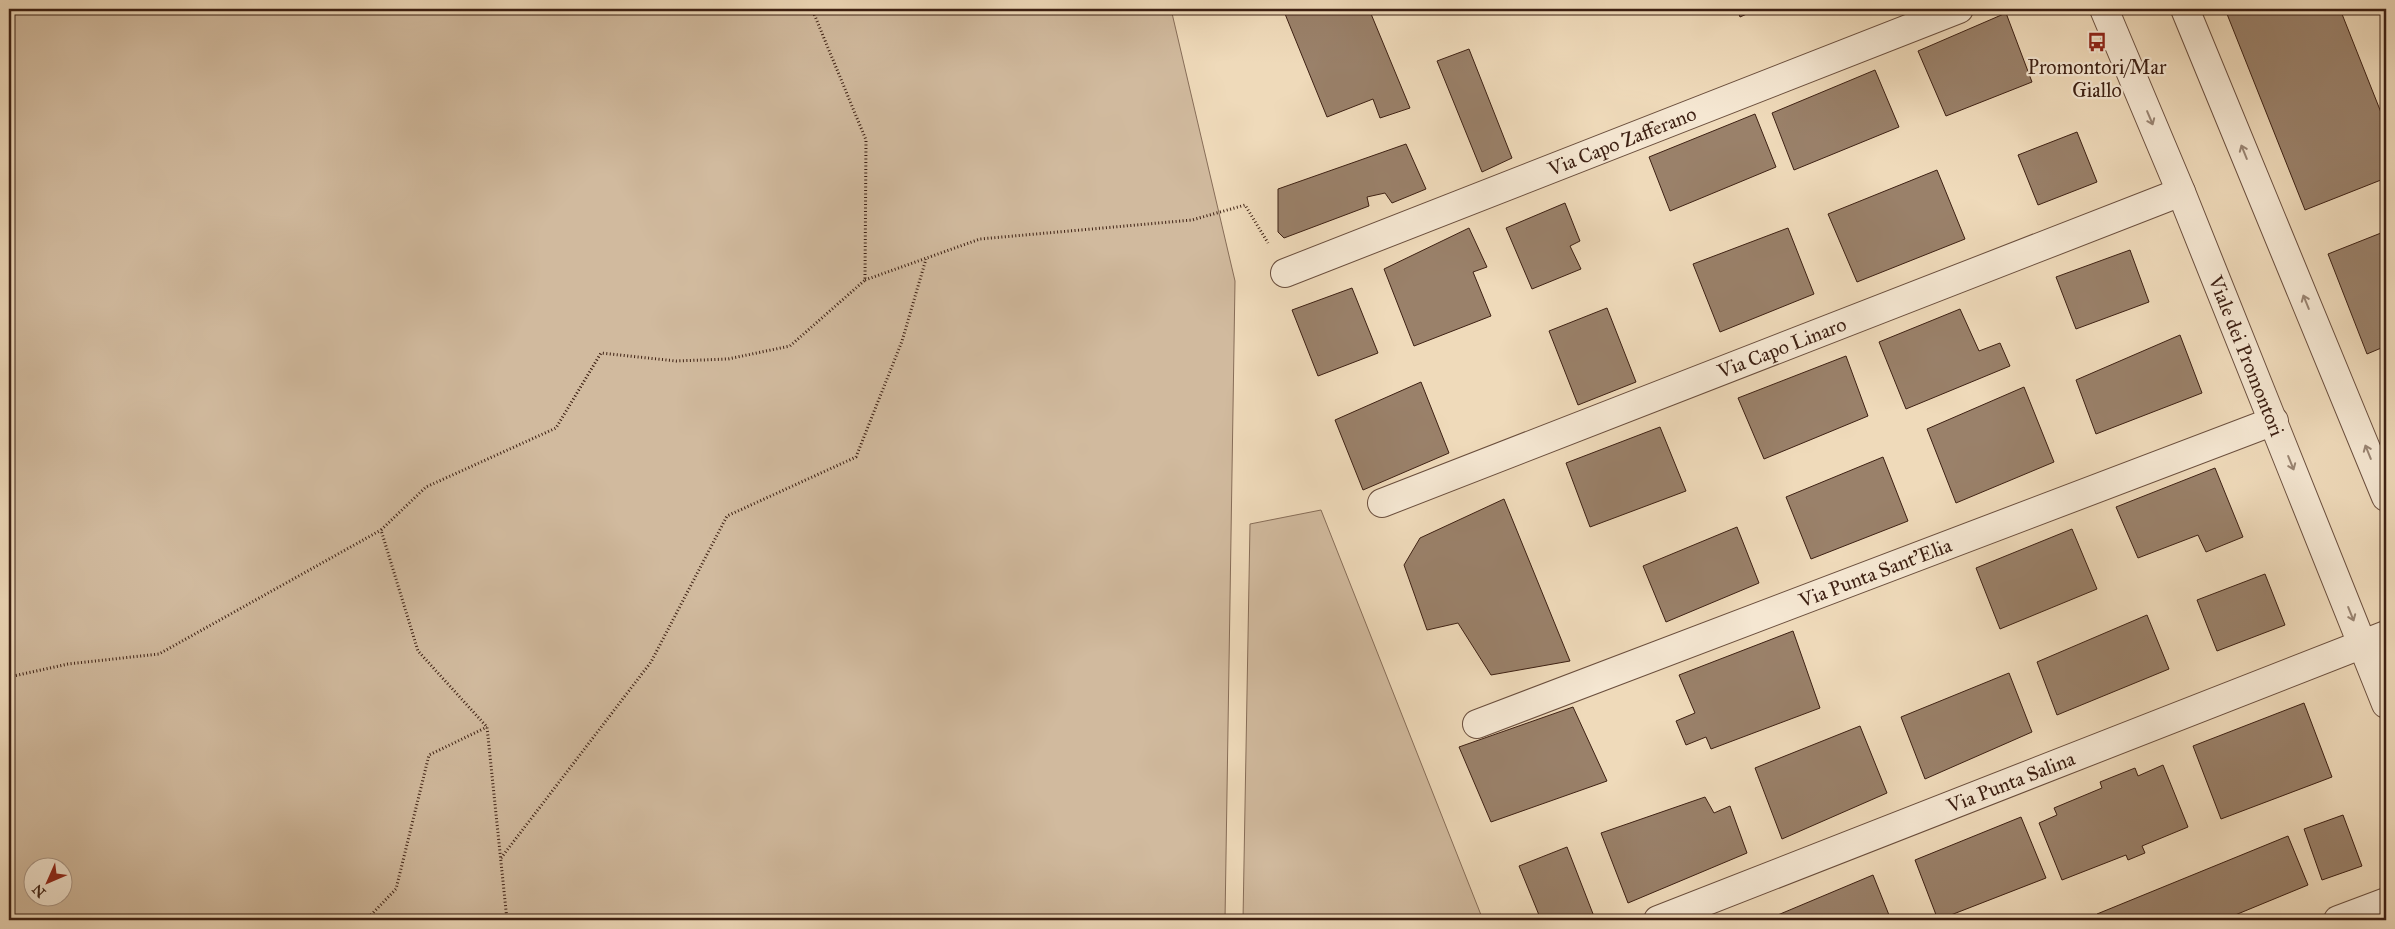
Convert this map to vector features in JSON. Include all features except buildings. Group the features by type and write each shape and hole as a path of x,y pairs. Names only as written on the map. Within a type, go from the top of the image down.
{"street":[{"name":"Via Capo Zafferano","path":"1285,272 1959,9"},
{"name":"Viale dei Promontori","path":"2104,9 2274,420 2375,640 2386,704"},
{"path":"2185,9 2386,497"},
{"name":"Via Capo Linaro","path":"1382,503 2181,192"},
{"name":"Via Punta Sant'Elia","path":"1477,724 2274,420"},
{"name":"Via Punta Salina","path":"1658,920 2375,640"},
{"path":"2338,920 2386,902"}],"path":[{"path":"812,9 866,140 865,280"},
{"path":"9,677 68,664 159,654 381,530 426,487 556,428 601,353 676,361 728,360 790,346 865,280 980,239 1192,220 1245,205 1285,272"},
{"path":"501,858 651,662 727,516 856,457 902,341 926,259"},
{"path":"381,530 418,651 487,727 507,920"},
{"path":"366,920 396,889 429,755 487,727"}],"shaded area":[{"path":"9,9 1171,9 1235,281 1225,920 9,920"},
{"path":"1321,510 1483,920 1243,920 1250,524"}],"place":[{"name":"Promontori/Mar Giallo","path":"2097,42"}]}
